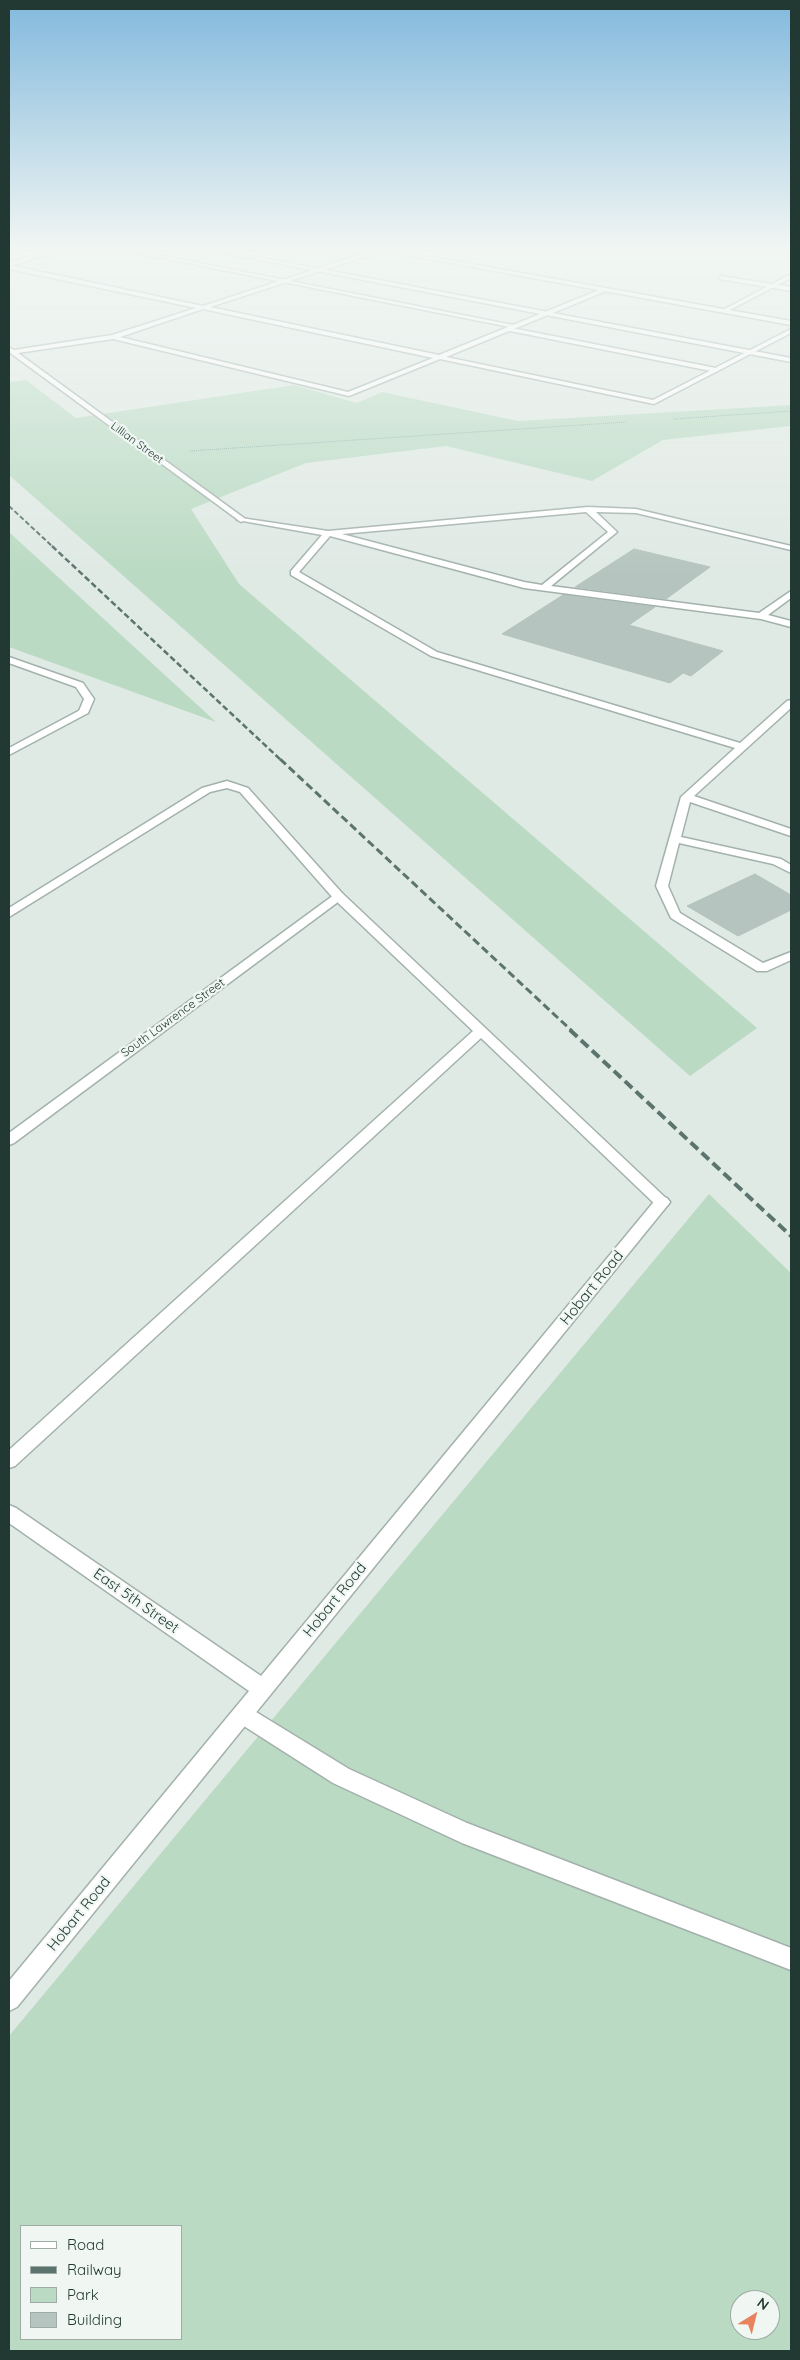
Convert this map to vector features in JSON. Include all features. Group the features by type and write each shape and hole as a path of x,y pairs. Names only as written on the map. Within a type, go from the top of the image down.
{"street":[{"name":"Lillian Street","path":"17,355 241,520 328,533"},
{"path":"188,355 349,394 445,355"},
{"path":"431,355 654,402 744,355"},
{"path":"638,355 716,370"},
{"path":"766,355 791,360"},
{"path":"543,588 613,532 588,509"},
{"path":"743,747 434,654 294,573 328,533 588,509 636,511 791,548"},
{"path":"328,533 524,585 761,616 791,624"},
{"path":"761,616 791,594"},
{"path":"9,660 80,685 89,699 84,711 9,752"},
{"path":"791,703 686,797 662,886 675,915 762,968 791,956"},
{"path":"9,913 206,790 227,784 244,790 338,896 481,1031 9,1461"},
{"path":"686,797 791,832"},
{"path":"676,838 777,861 791,870"},
{"name":"South Lawrence Street","path":"9,1140 338,896"},
{"name":"Hobart Road","path":"9,1999 662,1202 481,1031"},
{"name":"East 5th Street","path":"9,1513 263,1689"},
{"path":"243,1714 340,1776 462,1832 791,1959"}],"path":[{"path":"672,419 791,411"},
{"path":"190,452 632,421"}],"green space":[{"path":"26,380 76,418 294,385 357,403 382,392 518,421 791,405 791,426 663,440 592,481 446,446 306,463 191,509 239,584 757,1028 690,1076 9,475 9,382"},
{"path":"9,532 216,722 9,647"},
{"path":"709,1194 791,1273 791,2351 9,2351 9,2036"}],"building":[{"path":"634,549 710,567 666,599 575,587"},
{"path":"563,595 655,607 629,625 723,651 691,676 683,673 670,683 502,634"},
{"path":"755,874 791,895 791,910 738,936 687,906"}],"railway":[{"path":"9,506 53,547"},
{"path":"52,546 282,761"},
{"path":"280,759 572,1031"},
{"path":"570,1030 791,1236"}]}
